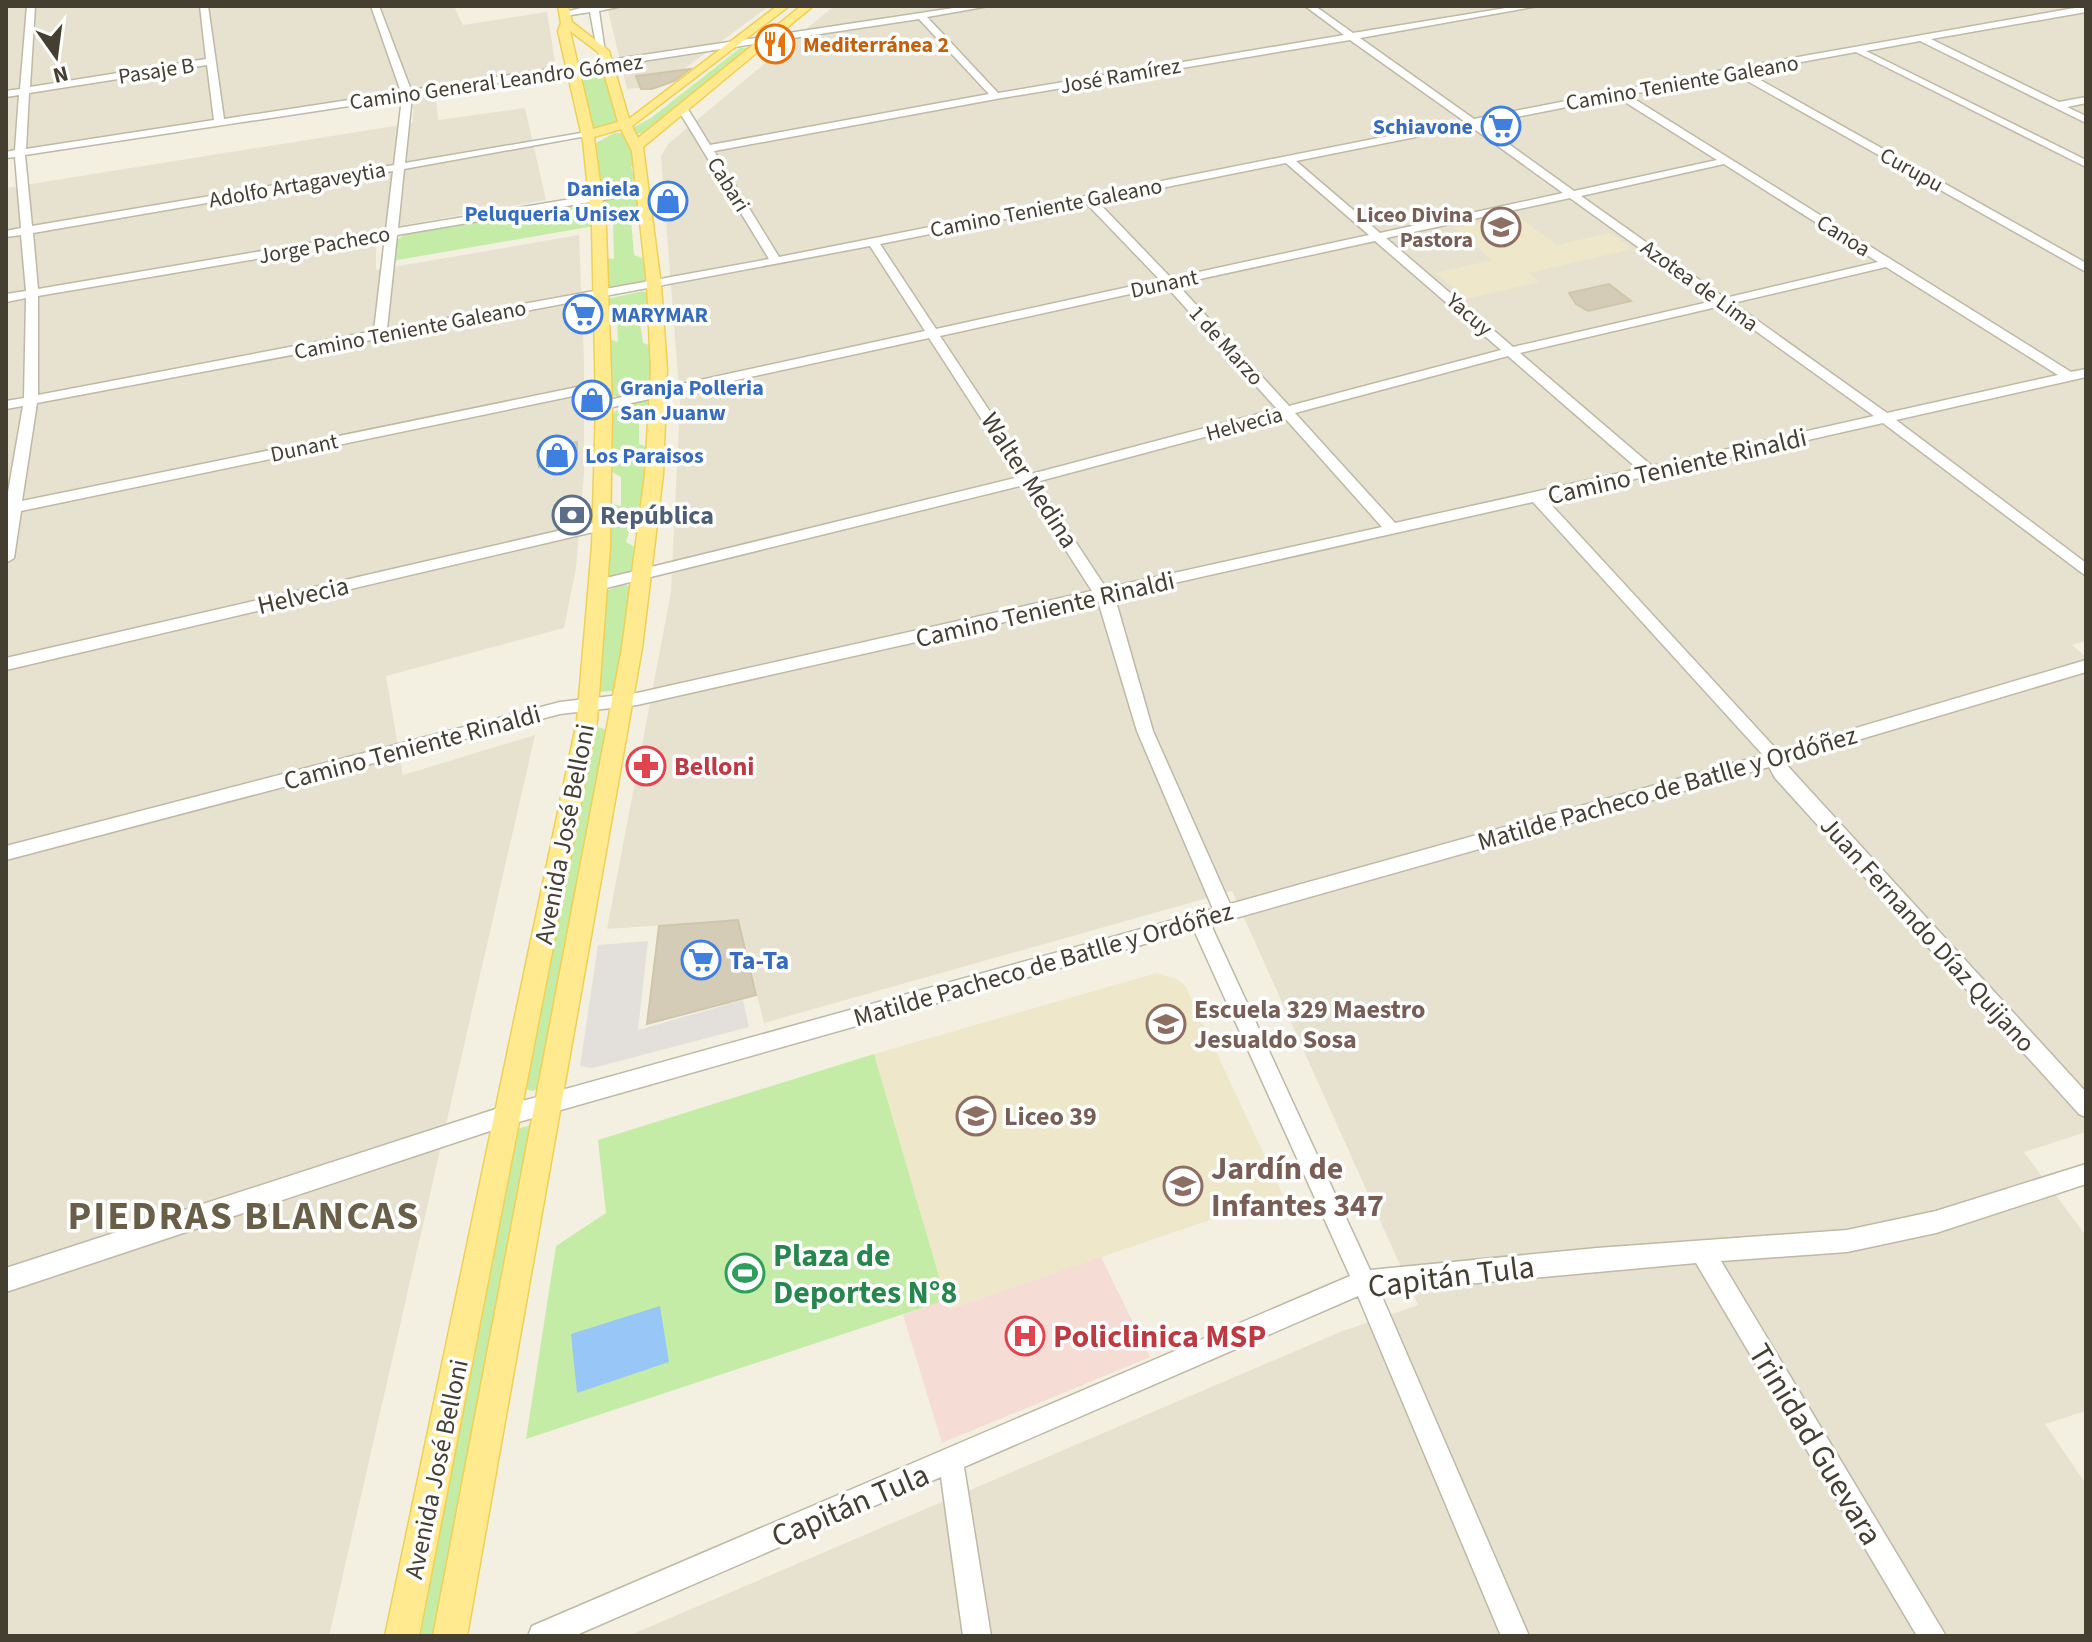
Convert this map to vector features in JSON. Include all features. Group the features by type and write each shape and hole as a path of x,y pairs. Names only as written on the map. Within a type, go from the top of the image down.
{"main road":[{"path":"587,135 626,126 784,6"},
{"path":"636,146 808,6"},
{"path":"565,14 602,50"},
{"name":"Avenida José Belloni","path":"402,1636 587,721 601,526 603,396 600,293 597,197 564,31 565,14"},
{"name":"Avenida José Belloni","path":"450,1636 623,701 654,475 659,393 654,285 643,190 636,146 626,126 602,50"}],"street":[{"path":"6,558 11,508 30,401 32,294 20,153 31,6"},
{"path":"204,6 219,122"},
{"path":"375,6 407,94 380,334"},
{"path":"565,14 618,6"},
{"name":"Camino General Leandro Gómez","path":"6,155 985,6"},
{"name":"Azotea de Lima","path":"1309,6 1885,418 2086,571"},
{"path":"1466,6 1480,15"},
{"name":"José Ramírez","path":"707,149 996,96 1534,6"},
{"name":"Avenida José Belloni","path":"594,8 602,50"},
{"name":"Camino Teniente Galeano","path":"6,405 654,285 1618,93 2086,9"},
{"path":"921,16 996,96"},
{"path":"1923,39 2086,120"},
{"path":"1860,51 2086,164"},
{"name":"Pasaje B","path":"6,94 212,61"},
{"name":"Curupu","path":"1737,71 2086,268"},
{"name":"Canoa","path":"1618,93 2069,377"},
{"path":"2056,106 2086,100"},
{"name":"Cabari","path":"682,108 776,261"},
{"name":"Adolfo Artagaveytia","path":"6,234 587,135"},
{"name":"Yacuy","path":"1288,159 1650,472"},
{"name":"Dunant","path":"11,508 603,396 659,393 1725,161"},
{"name":"Jorge Pacheco","path":"6,298 643,190"},
{"name":"1 de Marzo","path":"1089,199 1169,282 1393,530"},
{"name":"Walter Medina","path":"873,242 1104,596 1145,731 1224,912"},
{"name":"Helvecia","path":"598,585 1029,479 1513,351 1889,263"},
{"name":"Camino Teniente Rinaldi","path":"6,853 560,708 623,701 1104,596 2086,373"},
{"name":"Juan Fernando Díaz Quijano","path":"1538,499 1768,749 1791,785 2086,1107"},
{"name":"Helvecia","path":"6,664 601,526"},
{"name":"Matilde Pacheco de Batlle y Ordóñez","path":"6,1280 508,1115 1773,759 2086,666"},
{"path":"1199,919 1364,1282 1515,1636"},
{"name":"Capitán Tula","path":"542,1636 1364,1282 1847,1241 1886,1235 2086,1174"},
{"name":"Trinidad Guevara","path":"1702,1251 1932,1636"},
{"path":"951,1462 977,1636"}],"shaded area":[{"path":"6,6 454,6 463,25 547,12 556,68 6,151"},
{"path":"607,6 769,6 661,86 627,89"},
{"path":"834,6 2086,6 2086,641 2072,645 2086,657 2086,1132 2024,1152 2086,1236 2086,1411 2045,1424 2086,1484 2086,1636 628,1636 1340,1332 1418,1305 1232,891 764,1023 738,920 607,929 671,592 680,403 661,156 668,144"},
{"path":"436,96 438,120 525,108 546,200 376,230 376,270 579,235 584,473 576,568 564,628 386,676 403,775 535,735 329,1636 6,1636 6,188 413,123 413,99"},
{"path":"1516,215 1557,245 1610,233 1632,249 1529,273 1539,282 1466,299 1436,273 1492,260 1454,228"},
{"path":"648,941 638,1030 743,1000 749,1027 593,1068 580,1066 598,945"},
{"path":"1157,973 1177,979 1186,987 1283,1195 949,1309 874,1054"},
{"name":"Policlinica MSP","path":"1101,1257 1150,1357 942,1443 903,1315 946,1300 950,1309"}],"green space":[{"path":"740,48 747,48 642,133 636,134 634,127 651,118"},
{"path":"586,70 604,70 619,123 592,129 582,74"},
{"path":"614,133 625,133 634,150 635,164 631,167 637,184 632,189 605,192 601,189 596,143"},
{"path":"638,196 640,221 631,219 634,255 644,259 646,282 612,289 606,287 605,258 614,259 613,224 603,222 602,201"},
{"path":"579,204 592,205 594,226 392,261 396,241 405,234"},
{"path":"643,291 648,294 650,311 638,310 643,343 652,346 651,389 631,397 615,396 610,394 607,338 618,342 617,317 606,312 607,299"},
{"path":"650,401 652,421 639,417 639,444 651,449 645,516 635,512 626,542 638,549 637,556 630,572 620,577 606,576 607,503 621,506 621,477 610,471 610,416 623,405"},
{"path":"618,586 632,588 615,691 594,692 606,591"},
{"path":"598,727 607,730 542,1087 533,1091 525,1089 593,730"},
{"name":"Plaza de Deportes N°8","path":"874,1054 946,1300 526,1439 556,1246 606,1213 598,1140"},
{"path":"531,1125 537,1128 441,1636 410,1636 514,1130"}],"water":[{"path":"660,1306 669,1362 577,1393 571,1334"}],"building":[{"path":"690,69 674,81 652,89 641,89 636,76"},
{"path":"1609,284 1631,301 1588,311 1576,304 1569,293"},
{"name":"Los Paraisos","path":"577,442 577,459 539,467 537,450"},
{"name":"Ta-Ta","path":"738,920 756,995 647,1024 659,926"}],"place":[{"name":"Mediterránea 2","path":"775,44"},
{"name":"Schiavone","path":"1501,126"},
{"name":"Daniela Peluqueria Unisex","path":"668,201"},
{"name":"Liceo Divina Pastora","path":"1501,227"},
{"name":"MARYMAR","path":"583,314"},
{"name":"Granja Polleria San Juanw","path":"592,400"},
{"name":"Los Paraisos","path":"557,455"},
{"name":"República","path":"572,515"},
{"name":"Belloni","path":"646,766"},
{"name":"Ta-Ta","path":"701,960"},
{"name":"Escuela 329 Maestro Jesualdo Sosa","path":"1166,1024"},
{"name":"Liceo 39","path":"976,1116"},
{"name":"Jardín de Infantes 347","path":"1183,1186"},
{"name":"Plaza de Deportes N°8","path":"745,1273"},
{"name":"Policlinica MSP","path":"1025,1336"}],"district":[{"name":"PIEDRAS BLANCAS","path":"244,1215"}]}
